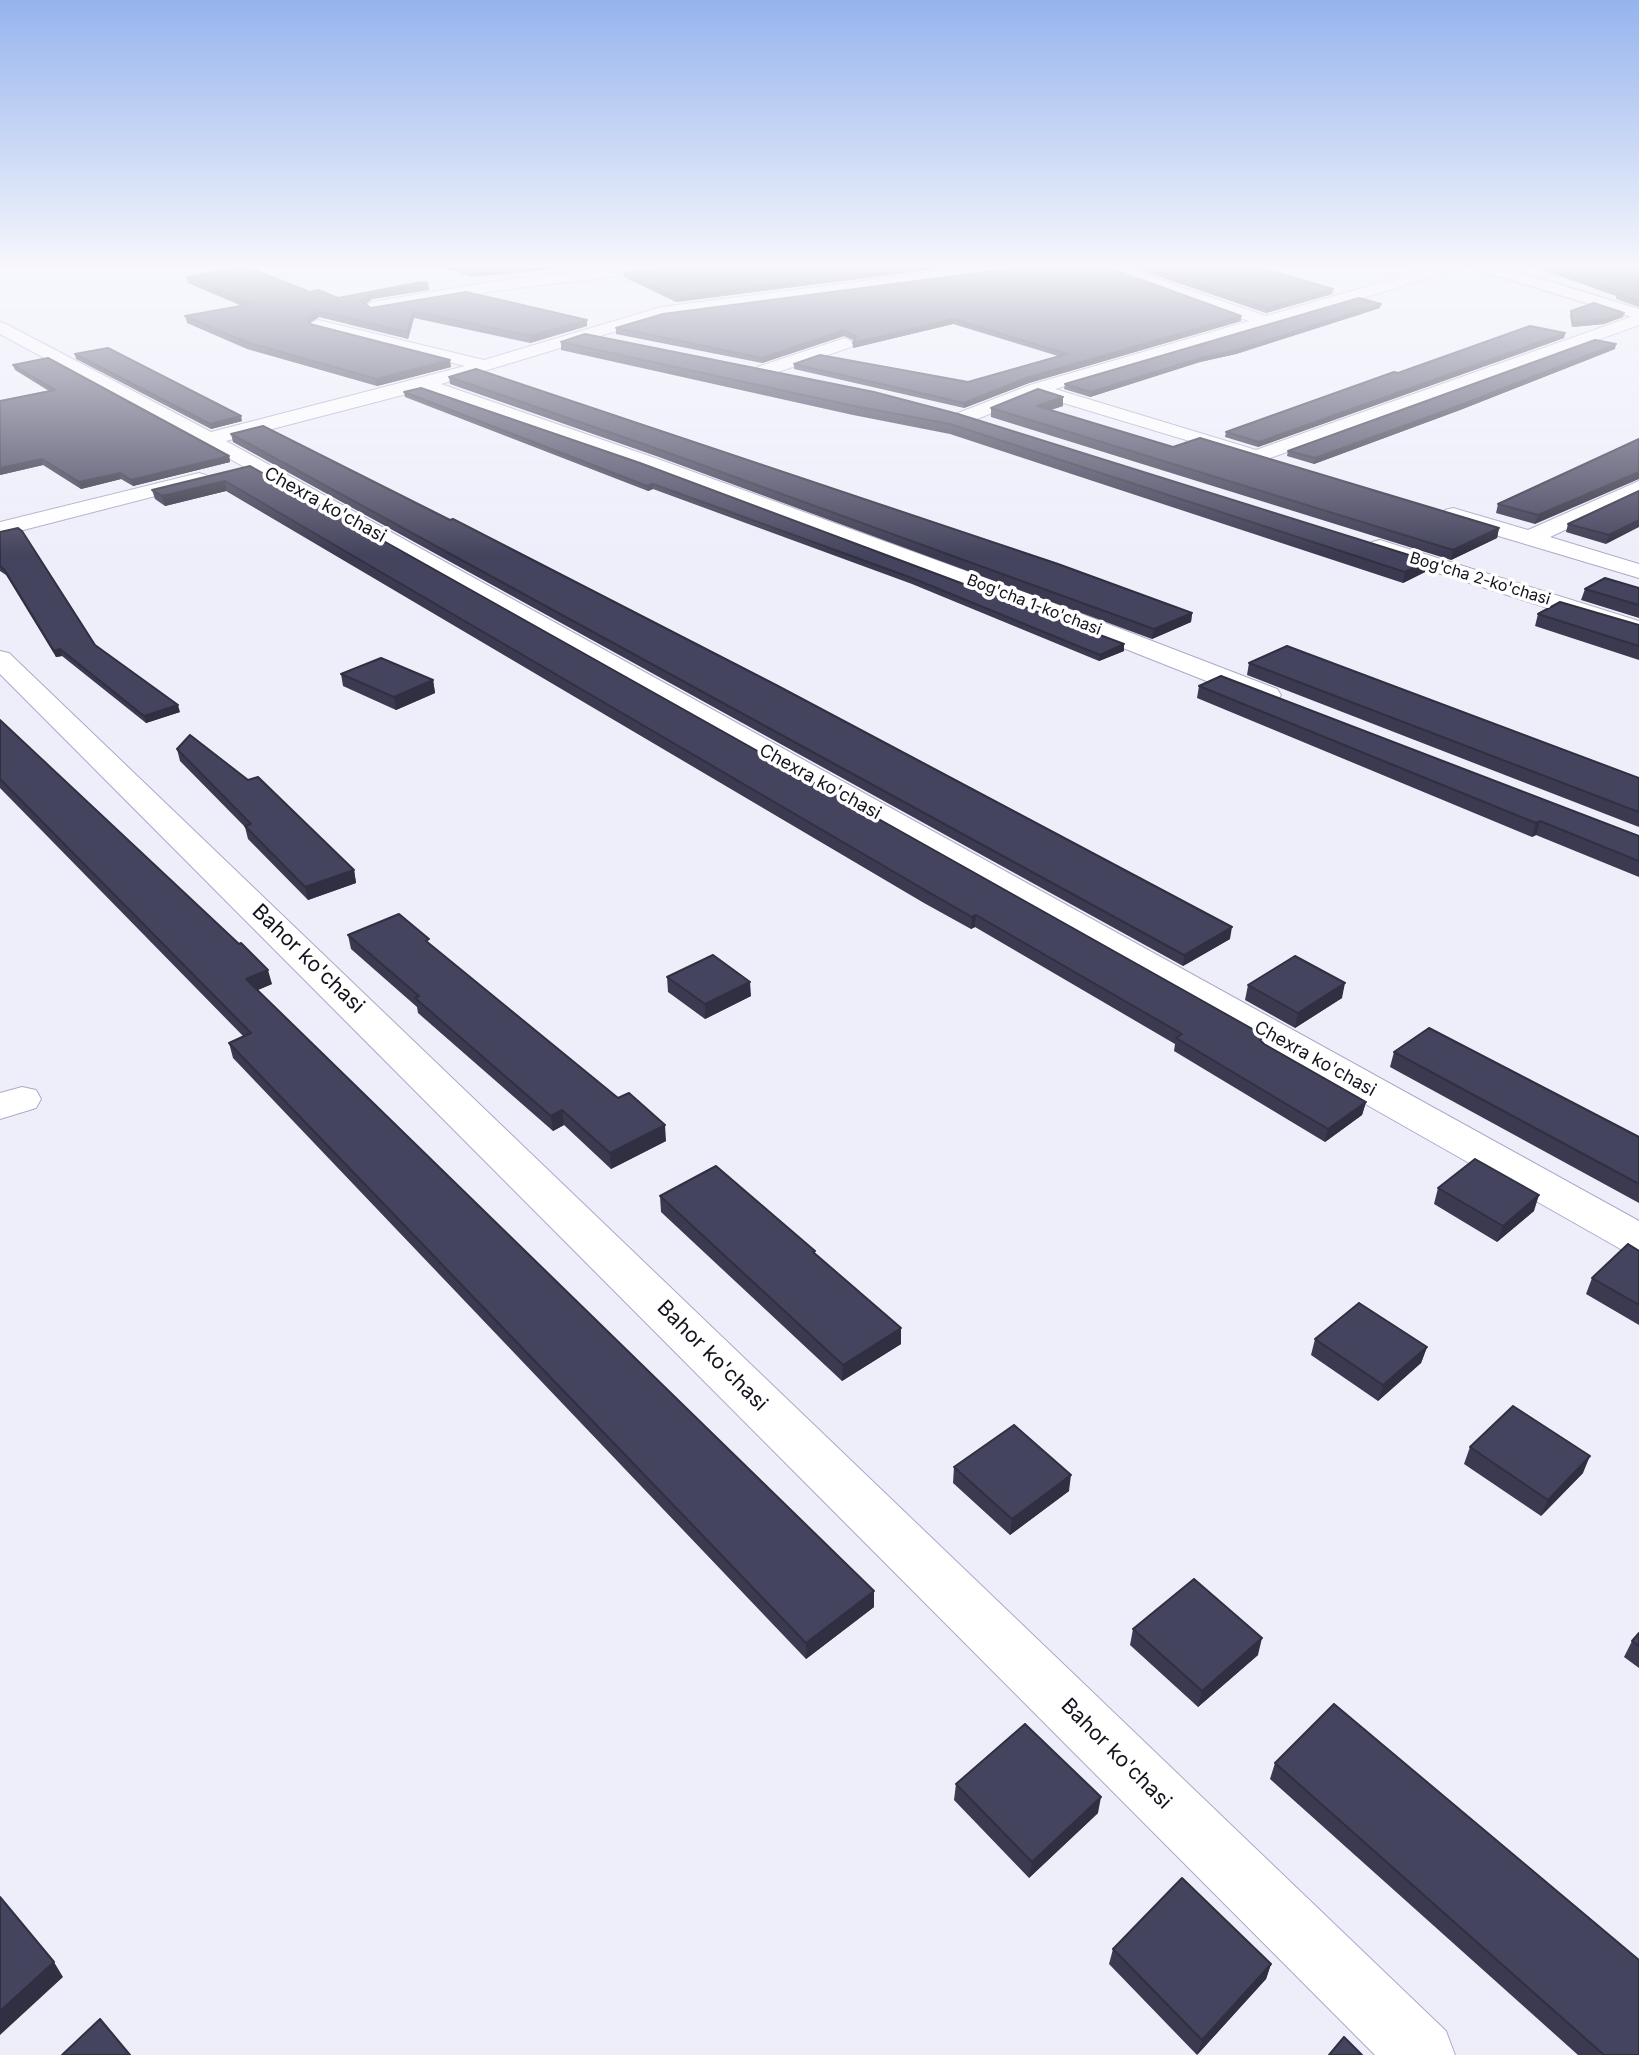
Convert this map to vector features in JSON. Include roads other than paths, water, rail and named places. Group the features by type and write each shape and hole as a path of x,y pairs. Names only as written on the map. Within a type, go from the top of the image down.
{"street":[{"name":"Chexra ko'chasi","path":"67,363 209,439 232,471 1639,1240"},
{"path":"475,363 484,365"},
{"path":"209,439 423,384 492,363"},
{"path":"779,363 756,370 800,379"},
{"path":"965,417 1037,389 1127,363"},
{"path":"1259,456 1514,363"},
{"name":"Bog'cha 1-ko'chasi","path":"423,384 648,462 1026,601 1294,706"},
{"path":"1037,389 1298,468"},
{"path":"939,410 991,425"},
{"path":"0,529 232,471"},
{"path":"1530,538 1639,487"},
{"path":"1427,507 1639,571"},
{"name":"Bog'cha 2-ko'chasi","path":"1361,542 1639,629"},
{"name":"Bahor ko'chasi","path":"0,659 1422,2055"}]}
